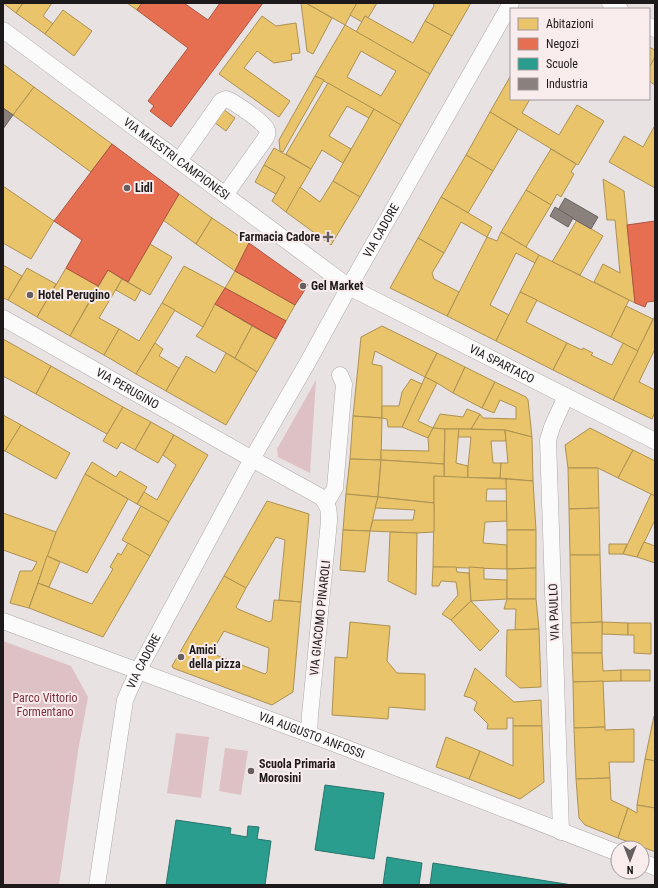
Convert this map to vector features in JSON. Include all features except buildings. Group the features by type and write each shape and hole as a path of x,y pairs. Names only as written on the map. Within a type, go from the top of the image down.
{"street":[{"name":"VIA CADORE","path":"97,885 125,700 138,671 252,459 511,3"},
{"name":"VIA MAESTRI CAMPIONESI","path":"3,30 349,287"},
{"path":"179,161 221,101 226,99 231,101 263,124 267,130 265,139 225,195"},
{"name":"VIA SPARTACO","path":"349,287 655,441"},
{"name":"VIA PERUGINO","path":"3,318 252,459"},
{"path":"252,459 321,497 326,503 335,488 344,384 340,375"},
{"name":"VIA PAULLO","path":"561,832 548,440 552,427 566,396"},
{"name":"VIA GIACOMO PINAROLI","path":"309,734 329,521 329,511 326,503"},
{"name":"VIA AUGUSTO ANFOSSI","path":"3,621 309,734 610,850"}],"green space":[{"path":"316,380 310,473 278,457 277,449"},
{"name":"Parco Vittorio Formentano","path":"3,641 71,666 88,697 78,751 59,885 3,885"},
{"path":"176,733 209,737 201,798 167,793"},
{"path":"225,748 248,751 241,795 219,791"}],"place":[{"name":"Lidl","path":"127,188"},
{"name":"Farmacia Cadore","path":"328,237"},
{"name":"Gel Market","path":"303,286"},
{"name":"Hotel Perugino","path":"30,295"},
{"name":"Amici della pizza","path":"181,657"},
{"name":"Scuola Primaria Morosini","path":"251,771"}]}
